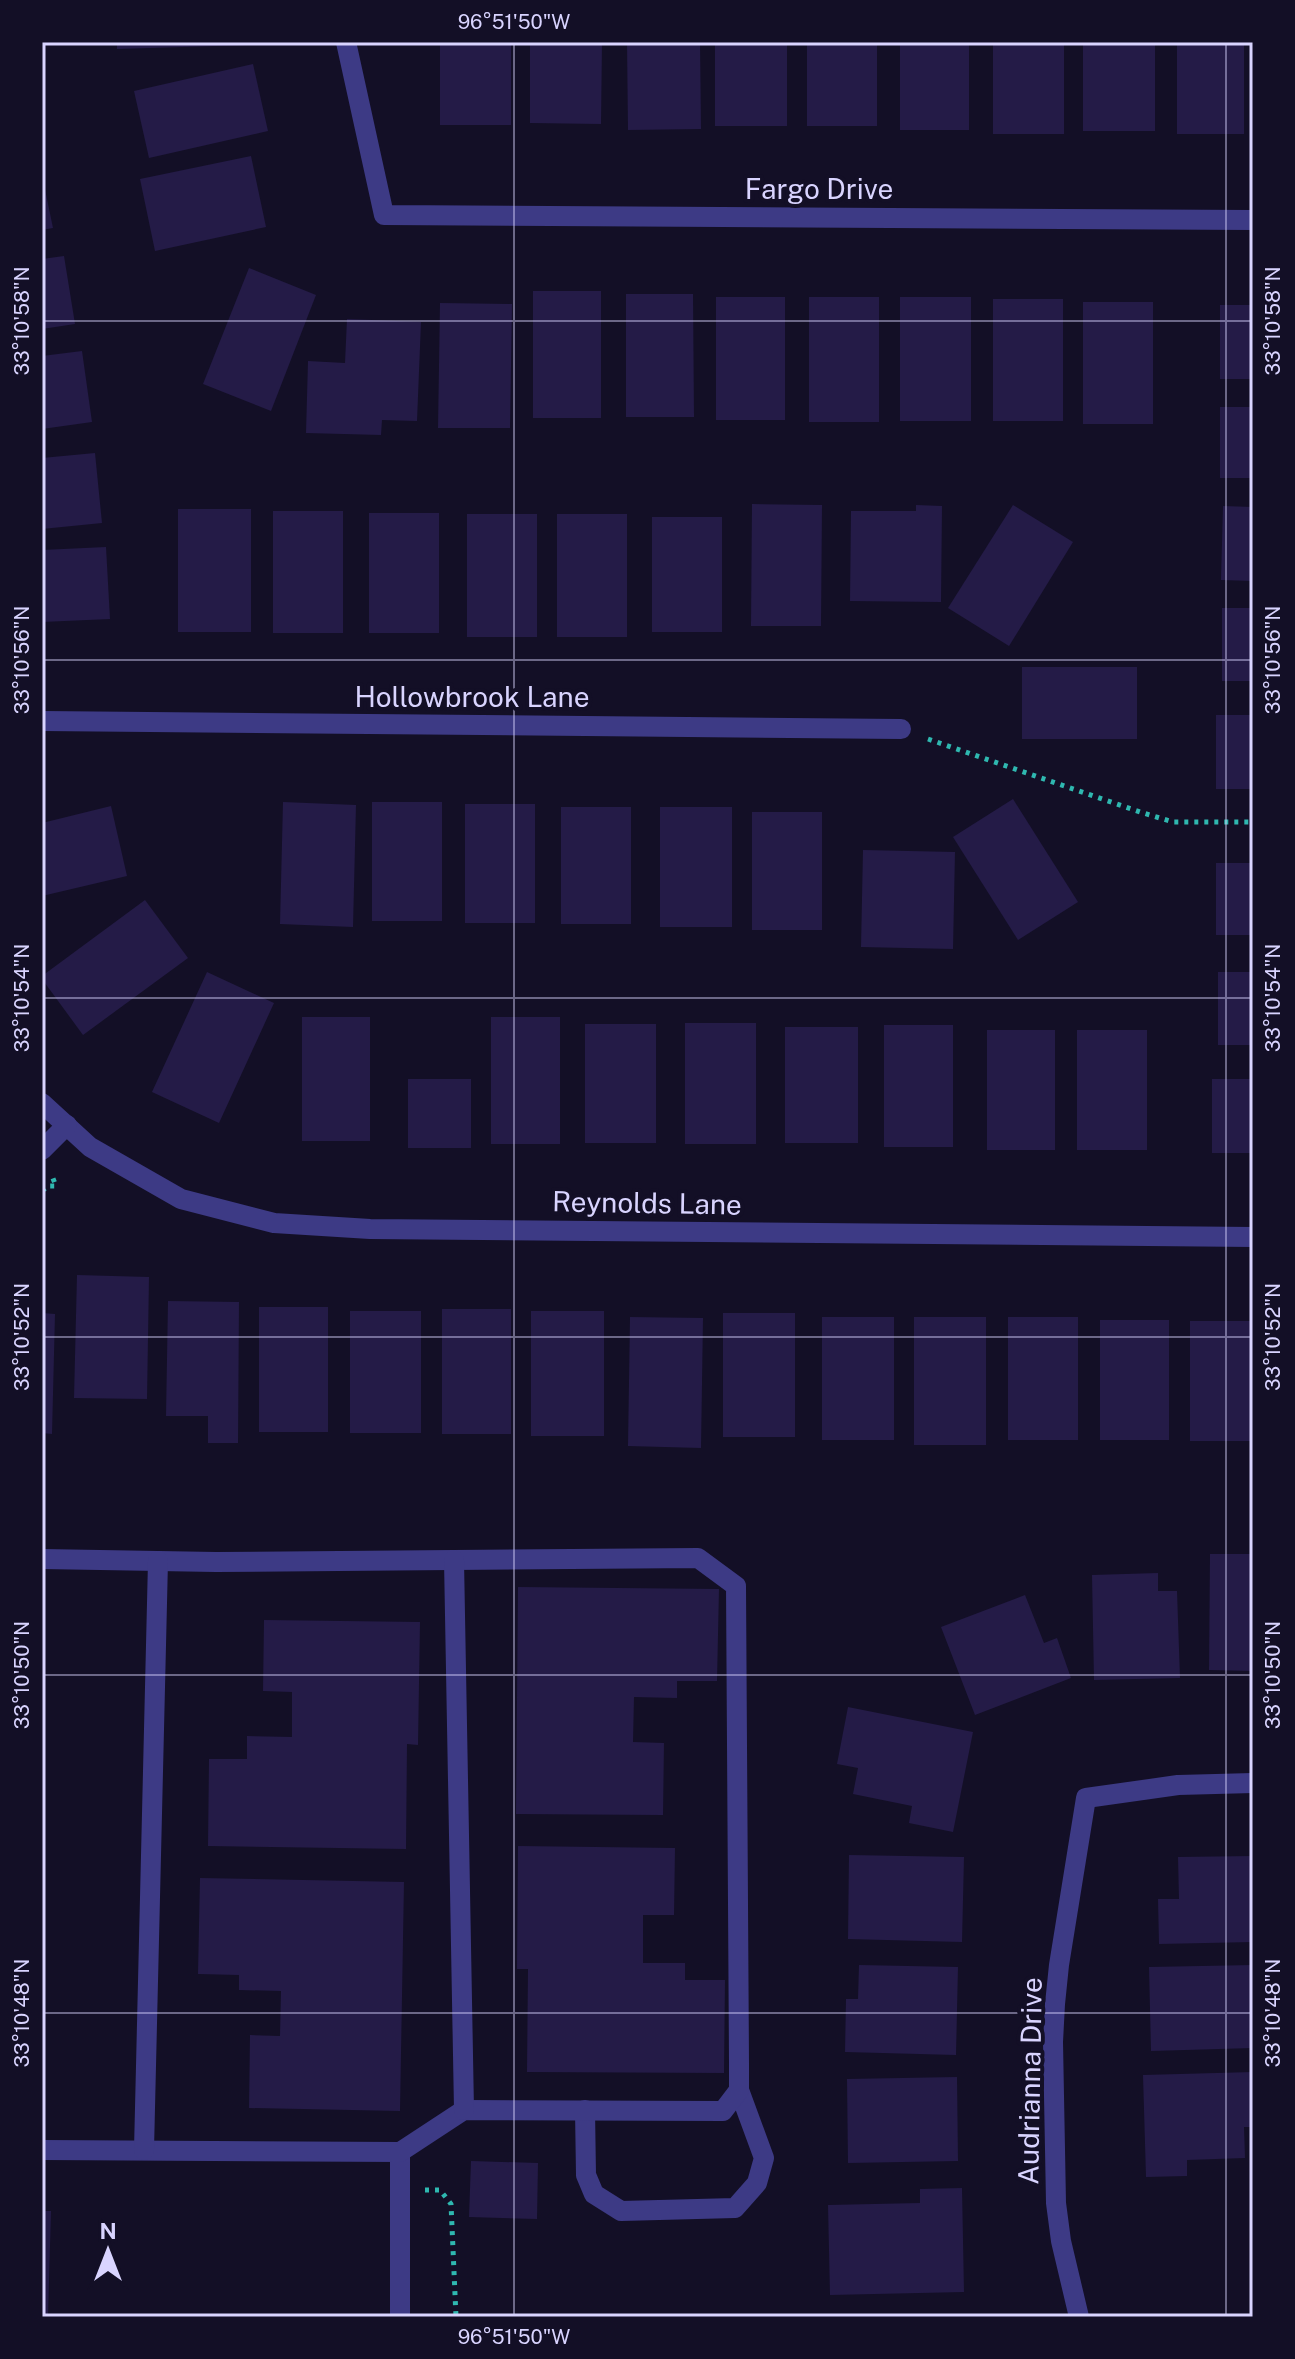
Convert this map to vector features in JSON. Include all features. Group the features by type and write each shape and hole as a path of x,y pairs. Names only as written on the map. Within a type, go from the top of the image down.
{"street":[{"name":"Fargo Drive","path":"346,42 384,215 1253,220"},
{"name":"Hollowbrook Lane","path":"42,721 901,729"},
{"name":"Reynolds Lane","path":"42,1103 90,1147 181,1199 274,1223 370,1229 1253,1237"},
{"path":"42,1150 67,1125"},
{"path":"42,1559 698,1558 736,1586 739,2090 764,2158 757,2183 735,2208 621,2211 594,2194 586,2175 585,2110"},
{"path":"454,1560 464,2110"},
{"path":"144,2150 158,1561"},
{"name":"Audrianna Drive","path":"1079,2317 1061,2241 1056,2203 1053,2042 1059,1965 1086,1798 1178,1785 1253,1783"},
{"path":"42,2150 400,2152 464,2110 723,2111 739,2090"},
{"path":"400,2152 400,2317"}],"path":[{"path":"901,729 1173,822 1253,822"},
{"path":"42,1191 48,1186 56,1186 52,1176"},
{"path":"400,2191 440,2190 451,2204 456,2317"}],"building":[{"path":"117,42 249,42 249,45 117,49"},
{"path":"440,42 511,42 511,125 440,125"},
{"path":"530,42 602,42 601,124 530,123"},
{"path":"627,42 700,42 701,129 628,130"},
{"path":"715,42 787,42 787,126 715,126"},
{"path":"807,42 877,42 877,126 807,126"},
{"path":"900,42 969,42 969,130 900,130"},
{"path":"993,42 1064,42 1064,134 993,134"},
{"path":"1083,42 1155,42 1155,131 1083,131"},
{"path":"1177,42 1244,42 1244,134 1177,134"},
{"path":"253,64 268,131 149,158 134,91"},
{"path":"251,156 266,227 155,251 140,179"},
{"path":"42,175 53,228 42,230"},
{"path":"64,256 75,324 42,329 42,259"},
{"path":"249,268 316,295 271,411 203,384"},
{"path":"533,291 601,291 601,418 533,418"},
{"path":"626,294 693,294 694,417 626,417"},
{"path":"716,297 785,297 785,420 716,420"},
{"path":"809,297 879,297 879,422 809,422"},
{"path":"900,297 971,297 971,421 900,421"},
{"path":"993,299 1063,299 1063,421 993,421"},
{"path":"1083,302 1153,302 1153,424 1083,424"},
{"path":"440,303 512,304 510,428 438,428"},
{"path":"1220,305 1253,305 1253,379 1220,379"},
{"path":"347,319 421,322 417,421 382,420 381,435 306,433 308,361 345,363"},
{"path":"82,351 92,422 42,429 42,356"},
{"path":"1220,407 1253,407 1253,478 1220,478"},
{"path":"95,453 102,523 42,529 42,458"},
{"path":"752,504 822,505 821,626 751,626"},
{"path":"916,505 942,506 941,602 850,601 851,511 916,511"},
{"path":"1013,505 1073,542 1009,646 948,608"},
{"path":"1223,506 1253,507 1253,581 1221,580"},
{"path":"178,509 251,509 251,632 178,632"},
{"path":"273,511 343,511 343,633 273,633"},
{"path":"369,513 439,513 439,633 369,633"},
{"path":"467,514 537,514 537,637 467,637"},
{"path":"557,514 627,514 627,637 557,637"},
{"path":"652,517 722,517 722,632 652,632"},
{"path":"106,547 110,619 42,622 42,550"},
{"path":"1222,608 1253,608 1253,681 1222,681"},
{"path":"1022,667 1137,667 1137,739 1022,739"},
{"path":"1216,715 1253,715 1253,789 1216,789"},
{"path":"1013,799 1078,902 1018,940 953,837"},
{"path":"283,802 356,805 353,927 280,924"},
{"path":"372,802 442,802 442,921 372,921"},
{"path":"465,804 535,804 535,923 465,923"},
{"path":"111,806 127,876 42,896 42,823"},
{"path":"561,807 631,807 631,924 561,924"},
{"path":"660,807 732,807 732,927 660,927"},
{"path":"752,812 822,812 822,930 752,930"},
{"path":"863,850 955,852 953,949 861,947"},
{"path":"1216,863 1253,863 1253,935 1216,935"},
{"path":"145,900 188,958 83,1035 42,976"},
{"path":"207,972 274,1003 219,1123 152,1092"},
{"path":"1218,972 1253,972 1253,1045 1218,1045"},
{"path":"302,1017 370,1017 370,1141 302,1141"},
{"path":"491,1017 560,1017 560,1144 491,1144"},
{"path":"685,1023 756,1023 756,1144 685,1144"},
{"path":"585,1024 656,1024 656,1143 585,1143"},
{"path":"884,1025 953,1025 953,1147 884,1147"},
{"path":"785,1027 858,1027 858,1143 785,1143"},
{"path":"987,1030 1055,1030 1055,1150 987,1150"},
{"path":"1077,1030 1147,1030 1147,1150 1077,1150"},
{"path":"408,1079 471,1079 471,1148 408,1148"},
{"path":"1212,1079 1253,1079 1253,1153 1212,1153"},
{"path":"77,1275 149,1277 147,1399 74,1398"},
{"path":"168,1301 239,1302 238,1443 208,1443 208,1416 166,1416"},
{"path":"259,1307 328,1307 328,1432 259,1432"},
{"path":"442,1309 511,1309 511,1434 442,1434"},
{"path":"350,1311 421,1311 421,1433 350,1433"},
{"path":"531,1311 604,1311 604,1436 531,1436"},
{"path":"42,1313 55,1314 52,1434 42,1433"},
{"path":"723,1313 795,1313 795,1437 723,1437"},
{"path":"630,1317 703,1318 701,1448 628,1446"},
{"path":"822,1317 894,1317 894,1440 822,1440"},
{"path":"914,1317 986,1317 986,1445 914,1445"},
{"path":"1008,1317 1078,1317 1078,1440 1008,1440"},
{"path":"1100,1320 1169,1320 1169,1440 1100,1440"},
{"path":"1190,1321 1253,1321 1253,1441 1190,1441"},
{"path":"1210,1554 1253,1554 1253,1671 1209,1670"},
{"path":"1158,1573 1158,1591 1177,1591 1180,1678 1094,1680 1092,1575"},
{"path":"518,1587 719,1589 717,1681 677,1681 677,1698 634,1697 633,1742 664,1743 663,1815 516,1814"},
{"path":"1025,1595 1044,1643 1057,1638 1071,1678 975,1715 941,1627"},
{"path":"264,1620 420,1622 418,1745 407,1744 406,1849 208,1846 209,1759 247,1759 247,1736 292,1737 292,1692 263,1691"},
{"path":"848,1707 973,1732 953,1832 909,1823 912,1806 853,1794 858,1768 837,1764"},
{"path":"518,1846 675,1848 674,1915 643,1915 643,1963 685,1963 685,1980 725,1980 724,2073 527,2072 528,1969 517,1969"},
{"path":"849,1855 964,1857 962,1942 848,1939"},
{"path":"1253,1856 1253,1942 1159,1944 1158,1899 1179,1899 1178,1857"},
{"path":"200,1878 404,1882 400,2111 249,2108 250,2035 280,2036 281,1991 239,1990 239,1975 198,1974"},
{"path":"859,1965 958,1967 956,2055 845,2052 846,1999 858,1999"},
{"path":"1253,1965 1253,2048 1151,2051 1149,1967"},
{"path":"1253,2072 1253,2127 1244,2127 1245,2158 1187,2160 1187,2176 1146,2177 1143,2075"},
{"path":"957,2077 958,2161 848,2163 847,2079"},
{"path":"471,2161 538,2163 537,2219 469,2217"},
{"path":"962,2188 964,2292 830,2295 828,2205 920,2203 920,2189"},
{"path":"42,2211 51,2211 48,2317 42,2317"}]}
